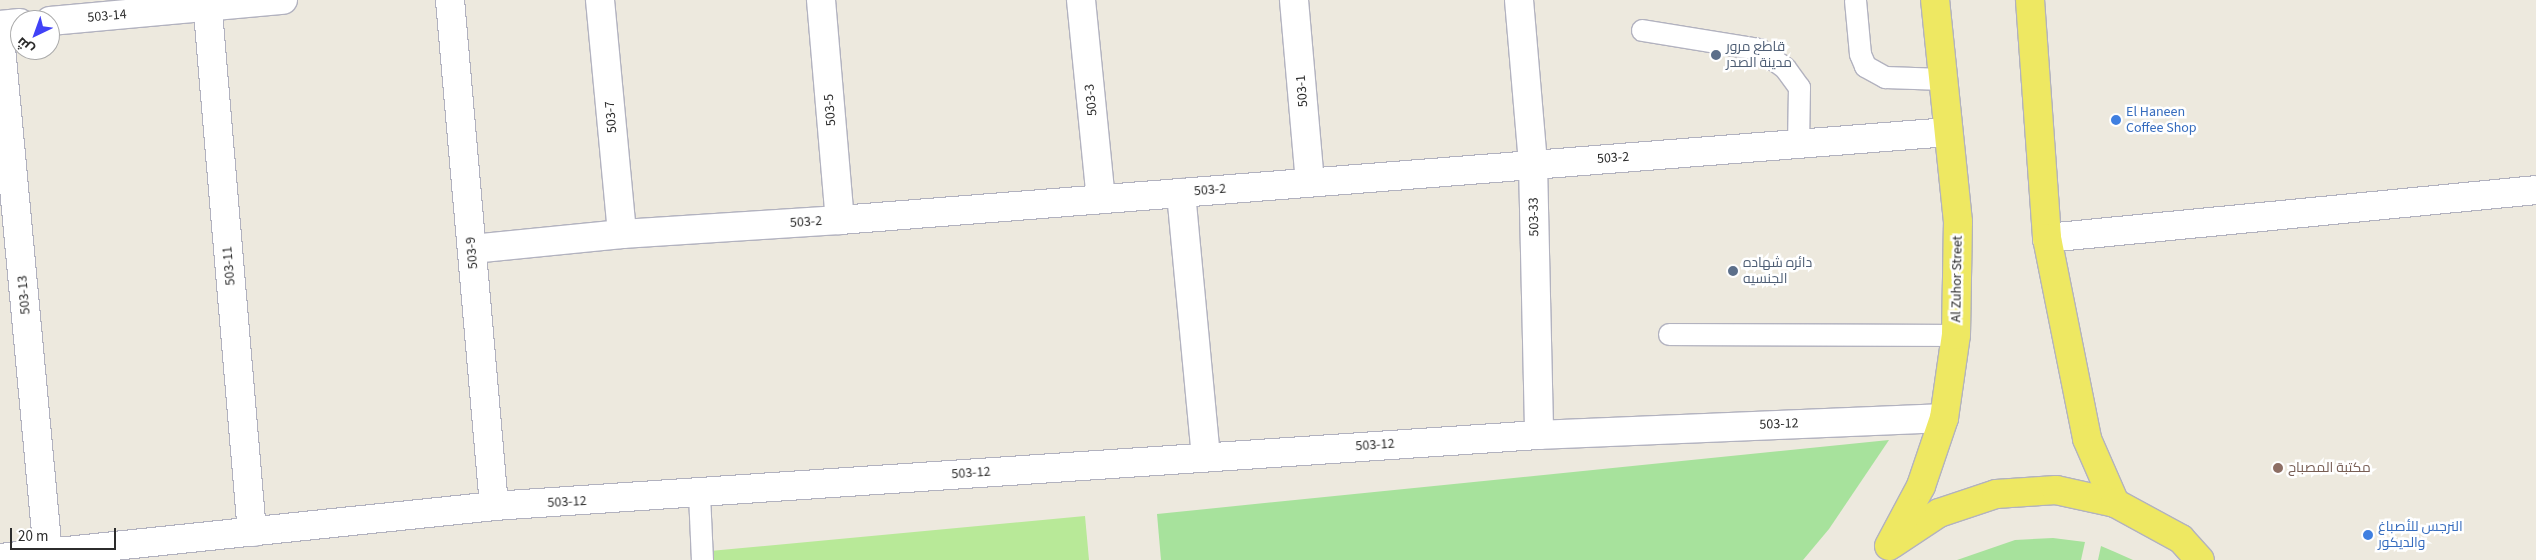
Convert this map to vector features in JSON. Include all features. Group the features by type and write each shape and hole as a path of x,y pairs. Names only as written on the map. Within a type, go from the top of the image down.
{"main road":[{"name":"Al Zuhor Street","path":"1883,553 1921,486 1944,418 1956,335 1958,222 1935,0"},
{"path":"2030,0 2047,238 2087,439 2115,503"},
{"path":"1883,553 1939,513 1996,494 2056,490 2115,503 2181,539 2200,560"}],"street":[{"name":"503-14","path":"60,20 207,4 283,0"},
{"name":"503-9","path":"450,0 494,506"},
{"name":"503-7","path":"600,0 622,234"},
{"name":"503-5","path":"821,0 840,220"},
{"name":"503-3","path":"1081,0 1101,199"},
{"name":"503-1","path":"1294,0 1310,182"},
{"name":"503-33","path":"1519,0 1533,164 1538,435"},
{"name":"503-11","path":"207,4 252,532"},
{"name":"503-13","path":"0,37 63,555"},
{"name":"503-2","path":"472,249 622,234 840,220 1948,132"},
{"path":"2047,238 2536,190"},
{"path":"1181,193 1206,456"},
{"name":"503-12","path":"0,558 63,555 252,532 494,506 699,494 1206,456 1538,435 1944,418"}],"lane":[{"path":"1855,0 1860,54 1865,66 1884,78 1943,79"},
{"path":"1642,30 1759,49 1785,68 1799,87 1798,144"},
{"path":"1669,334 1956,335"},
{"path":"699,494 702,560"}],"green space":[{"path":"1889,440 1829,529 1803,560 1161,560 1157,514"},
{"path":"1085,516 1089,560 710,560 710,551"},
{"path":"2053,538 2085,542 2081,560 1957,560 2015,540"},
{"path":"2101,546 2115,552 2133,560 2098,560"}],"place":[{"name":"قاطع مرور مدينة الصدر","path":"1716,55"},
{"name":"El Haneen Coffee Shop","path":"2116,120"},
{"name":"دائره شهاده الجنسيه","path":"1733,271"},
{"name":"مكتبة المصباح","path":"2278,468"},
{"name":"النرجس للأصباغ والديكور","path":"2368,535"}]}
